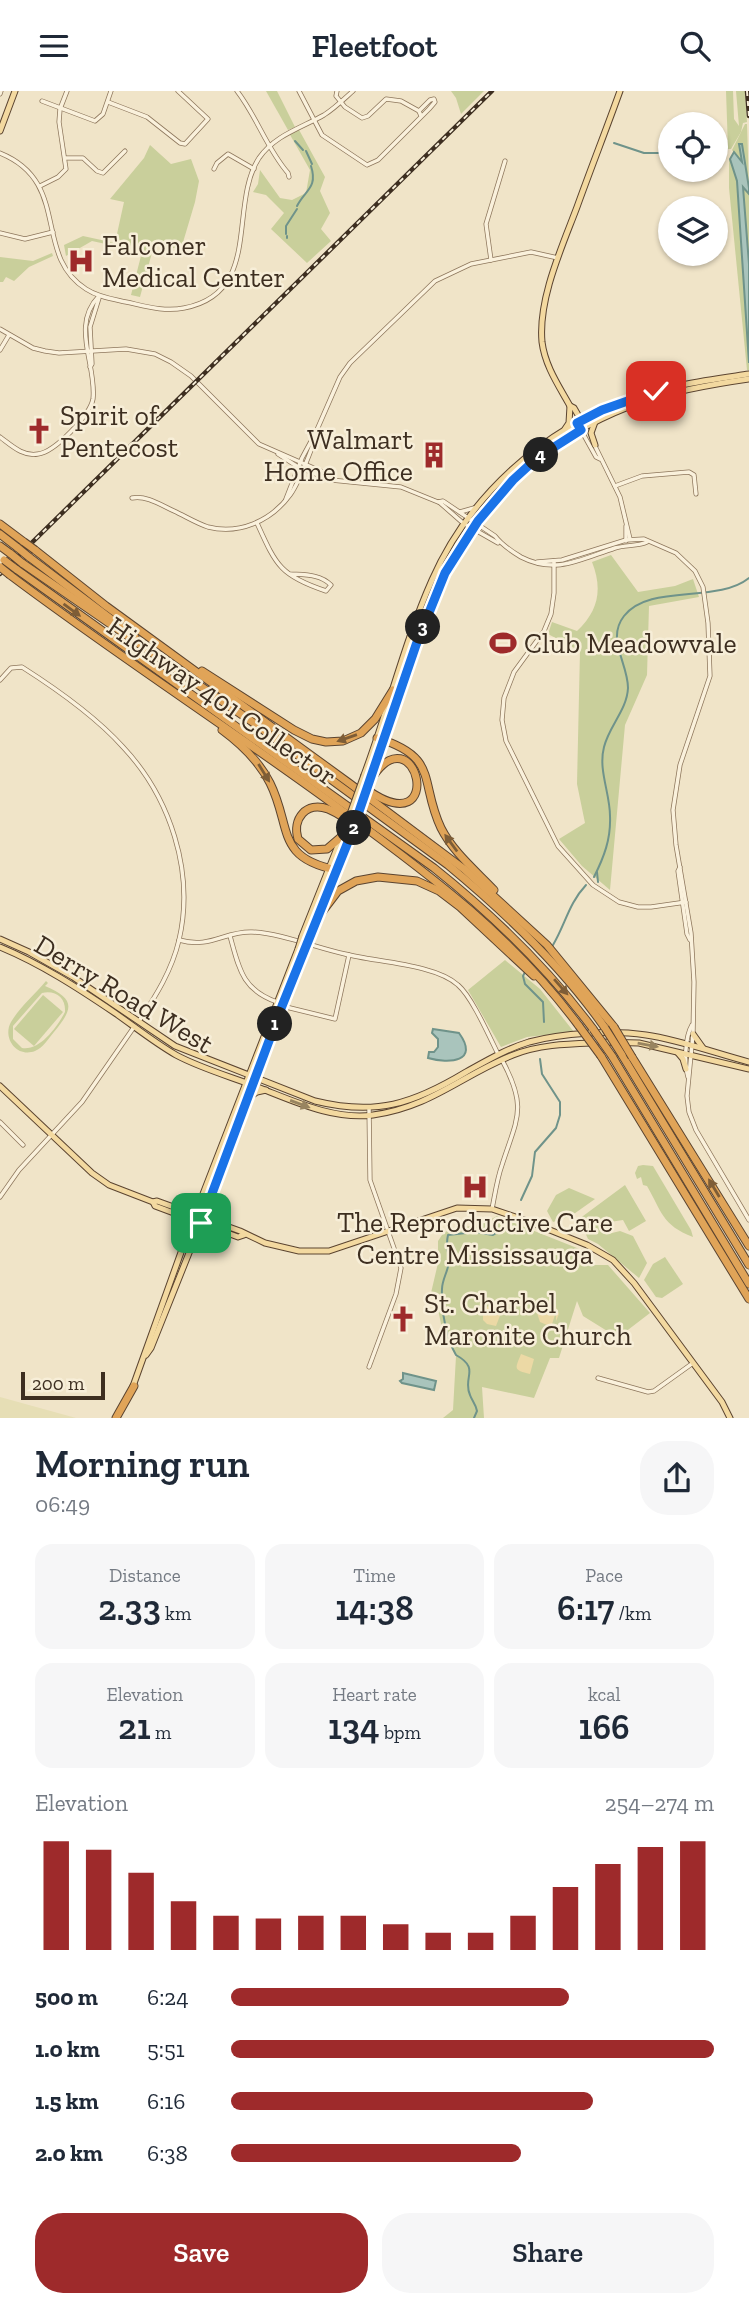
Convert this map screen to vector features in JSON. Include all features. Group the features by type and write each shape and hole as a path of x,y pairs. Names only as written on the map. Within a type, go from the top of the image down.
{"highway":[{"path":"0,524 21,545"},
{"path":"0,534 32,553 194,681 474,886 539,948 605,1028 749,1265"},
{"path":"0,546 4,560 16,569 444,876 533,956 567,994 612,1056 749,1284"},
{"name":"Highway 401 Collector","path":"32,553 457,863 530,929 570,971 614,1027 749,1246"},
{"name":"Highway 401 Collector","path":"4,560 83,629 276,762 450,891 524,958 601,1056 749,1299"},
{"path":"16,569 194,681"},
{"path":"106,606 293,730 312,739 343,741 360,733 375,719 393,690"},
{"path":"168,689 226,733 255,760 271,786 291,845 299,855 333,869"},
{"path":"277,731 382,800 401,804 415,794 418,785 418,775 414,767 398,760 384,763 367,778"},
{"path":"381,739 408,750 419,760 426,773 436,814 450,844 530,929"},
{"path":"341,837 327,849 311,850 298,839 296,823 302,813 310,808 330,809 450,891"},
{"path":"316,920 338,891 356,881 378,877 407,879 428,885 460,907 569,1012"},
{"path":"119,1418 134,1386"}],"main road":[{"path":"0,131 15,91"},
{"path":"583,429 549,367 542,341 548,292 558,257 620,91"},
{"path":"305,937 316,920 341,837 367,778 430,608 445,573 465,538 483,514 528,465 595,422 658,397 749,376"},
{"path":"381,739 393,690 432,581 474,508 520,464 579,422 630,399 656,391 739,378"},
{"path":"563,431 569,423 570,408"},
{"path":"595,422 591,433 595,445"},
{"path":"146,1355 151,1349 194,1242 253,1085 255,1058 333,869 352,832 367,778"},
{"name":"Derry Road West","path":"0,939 54,965 176,1054 313,1108 369,1112 403,1109 427,1100 528,1042 567,1035 635,1034 749,1062"},
{"name":"Derry Road West","path":"0,947 52,973 175,1046 315,1101 369,1112"},
{"path":"268,1081 261,1072 263,1057 279,1004"},
{"path":"693,1034 705,1050"},
{"name":"Derry Road West","path":"500,1057 547,1046 629,1042 749,1069"},
{"path":"676,1051 683,1059 686,1069"},
{"path":"134,1386 245,1083 263,1057"},
{"path":"238,1069 247,1067 255,1058"},
{"path":"234,1078 240,1097"},
{"path":"0,1086 99,1178 123,1192 157,1201 194,1218"},
{"path":"247,1099 266,1090"},
{"path":"183,1211 192,1209 200,1201"},
{"path":"153,1202 155,1206 240,1231 244,1235 285,1249 315,1252 329,1251 457,1208 492,1209 587,1245 613,1260 634,1283 722,1402 730,1418"},
{"path":"208,1205 217,1226"},
{"path":"173,1212 185,1222 189,1230"},
{"path":"194,1242 202,1231 217,1226"}],"street":[{"path":"40,185 64,172 66,158 59,122 60,109 67,91"},
{"path":"42,101 95,121 101,118 111,91"},
{"path":"108,102 147,117 185,144 208,119 178,91"},
{"path":"237,91 289,177"},
{"path":"299,91 322,135 367,165 378,160 420,113 401,101 386,99 368,116 362,118 340,102 335,96 337,91"},
{"path":"0,153 23,165 40,185 60,257 66,270 80,285 99,296 170,310 187,308 213,295 231,274 239,255 254,169 269,146 285,134 313,120 353,91"},
{"path":"66,158 83,158 103,173 125,151"},
{"path":"214,169 228,154 254,169"},
{"path":"491,260 486,225 505,161"},
{"path":"0,233 27,239 53,232"},
{"path":"132,498 154,502 210,527 236,529 257,523 272,514 286,499 317,436 316,432 340,377 350,363 418,296 444,274 471,264 531,253 558,257"},
{"path":"0,436 23,453 37,455 54,447 90,410 93,395 86,323 94,300 99,296"},
{"path":"0,329 33,348 45,351 59,353 111,348 141,351 171,362 191,376 259,444 335,480 401,487 420,493 439,502 463,523 485,529 500,543"},
{"path":"0,350 9,335"},
{"path":"583,429 595,445 622,502 628,542"},
{"path":"583,429 596,457 600,459"},
{"path":"615,486 642,476 689,472 694,475 696,495"},
{"path":"439,502 443,501 467,517 479,533 540,565 554,564 628,542 648,542 672,550 685,560 695,571 703,587 706,597 710,675 680,765 674,797 674,833 680,867 678,871 685,902 694,982 693,1034 689,1046"},
{"path":"460,512 474,508"},
{"path":"483,514 481,519 485,529"},
{"path":"455,517 459,530"},
{"path":"257,523 282,570 303,584 326,591 331,585 324,579 290,574"},
{"path":"465,538 479,533"},
{"path":"554,564 552,603 545,629 514,672 507,687 502,713 506,741 558,846 593,885 619,902 638,907 685,902"},
{"path":"0,680 13,667 25,669 102,726 124,747 146,776 165,811 180,861 184,897 179,940 161,987 82,1102 19,1170 0,1196"},
{"path":"179,940 200,943 250,932 267,934 349,955 421,969 457,983 517,1092 518,1115 492,1209"},
{"path":"230,936 240,968 249,985 259,995 279,1004 335,1019 349,955"},
{"path":"692,1025 689,1028 687,1104 694,1127 749,1220"},
{"path":"688,1077 686,1069 689,1055"},
{"path":"369,1112 370,1180 401,1268 395,1297 369,1367"},
{"path":"0,1122 23,1145"},
{"path":"598,1378 648,1392 654,1391 693,1363"}],"shaded area":[{"path":"0,1397 76,1418 0,1418"}],"green space":[{"path":"266,91 277,91 295,127 288,130"},
{"path":"451,91 484,91 461,114"},
{"path":"726,91 733,91 734,119 739,126 736,91 745,91 747,122 743,123 731,149 728,149"},
{"path":"745,124 749,188 742,144 739,144 743,165 732,150"},
{"path":"298,128 325,177 320,191 330,213 321,229 331,241 307,263 271,229 284,213 266,195 253,192 258,184 260,170 280,198 292,200 306,193 310,170 289,133"},
{"path":"150,145 171,164 191,159 199,181 181,249 154,245 140,297 131,295 142,252 92,241 66,256 64,245 83,236 115,243 124,202 110,199 144,158"},
{"path":"729,159 733,163 737,181 749,370 729,188"},
{"path":"743,185 749,194 749,264 743,196"},
{"path":"52,253 53,256 29,267 14,281 6,277 0,282 0,257 33,261"},
{"path":"611,555 638,592 675,586 693,579 699,597 649,606 647,675 625,725 610,890 582,866 559,839 585,823 577,784 580,651 548,634 552,622 577,631 590,616 598,591 592,562"},
{"path":"505,960 540,989 574,1032 527,1037 501,1047 468,990"},
{"path":"46,981 48,983 45,986 66,1000 68,1010 61,1024 40,1048 22,1052 10,1040 8,1034 11,1022","holes":["47,992 62,999 65,1012 53,1031 41,1042 29,1048 22,1048 13,1039 13,1026 42,993"]},
{"path":"43,995 63,1012 34,1046 14,1029"},
{"path":"638,1166 653,1166 693,1237 669,1222 647,1186 643,1185 641,1177 637,1179 635,1173"},
{"path":"625,1185 646,1221 629,1231 623,1220 610,1222 608,1234 620,1231 633,1236 647,1263 639,1278 598,1244 588,1239 579,1219"},
{"path":"569,1188 595,1199 571,1216 553,1222 547,1211 556,1195"},
{"path":"497,1216 587,1252 595,1265 608,1265 650,1313 620,1336 583,1316 577,1301 559,1358 550,1358 534,1398 482,1387 484,1418 443,1418 453,1410 456,1356 443,1334 437,1304 431,1293 438,1263 438,1241 444,1232 484,1223"},
{"path":"665,1257 683,1284 662,1298 656,1297 644,1280 653,1264"}],"sand":[{"path":"548,1302 555,1305 559,1314 556,1321 556,1312 552,1324 547,1325 540,1322 537,1313 542,1303 555,1308"},
{"path":"488,1306 501,1313 496,1326 483,1320 483,1313"},
{"path":"521,1354 534,1359 530,1374 517,1368"}],"water":[{"path":"739,144 742,144 749,188 749,194 743,187 749,264 749,363 737,181 730,159 734,152 742,162"},
{"path":"433,1029 459,1033 465,1043 464,1055 459,1059 445,1061 428,1058 429,1052 434,1052 438,1047 438,1039 432,1033"},
{"path":"403,1373 436,1381 434,1390 402,1383 400,1381 403,1379"}],"waterway":[{"path":"295,141 303,150"},
{"path":"614,143 644,153 658,153"},
{"path":"306,151 312,164"},
{"path":"297,206 312,184 311,166"},
{"path":"286,234 286,226 297,209"},
{"path":"594,877 606,848 610,824 602,764 604,747 625,704 628,688 617,642 619,625 635,606 650,600 719,590 735,586 749,578"},
{"path":"597,872 598,882"},
{"path":"553,945 571,907 586,885"},
{"path":"525,972 525,984 543,1002 544,1022"},
{"path":"521,1200 532,1176 535,1152 556,1128 560,1115 560,1102 542,1074 540,1059"},
{"path":"474,1418 477,1411 468,1389 468,1365 452,1348 443,1314 442,1286 449,1262 447,1239 448,1235 475,1232 493,1235 504,1228"}],"railway":[{"path":"0,574 492,91"},
{"path":"747,91 749,116"}],"place":[{"name":"Falconer Medical Center","path":"81,261"},
{"name":"Spirit of Pentecost","path":"39,431"},
{"name":"Walmart Home Office","path":"434,455"},
{"name":"Club Meadowvale","path":"503,643"},
{"name":"The Reproductive Care Centre Mississauga","path":"475,1187"},
{"name":"St. Charbel Maronite Church","path":"403,1319"}],"route":[{"path":"201,1223 282,1006 352,832 423,627 451,563 487,508 528,465 581,430 577,423 602,410 656,391"}]}
